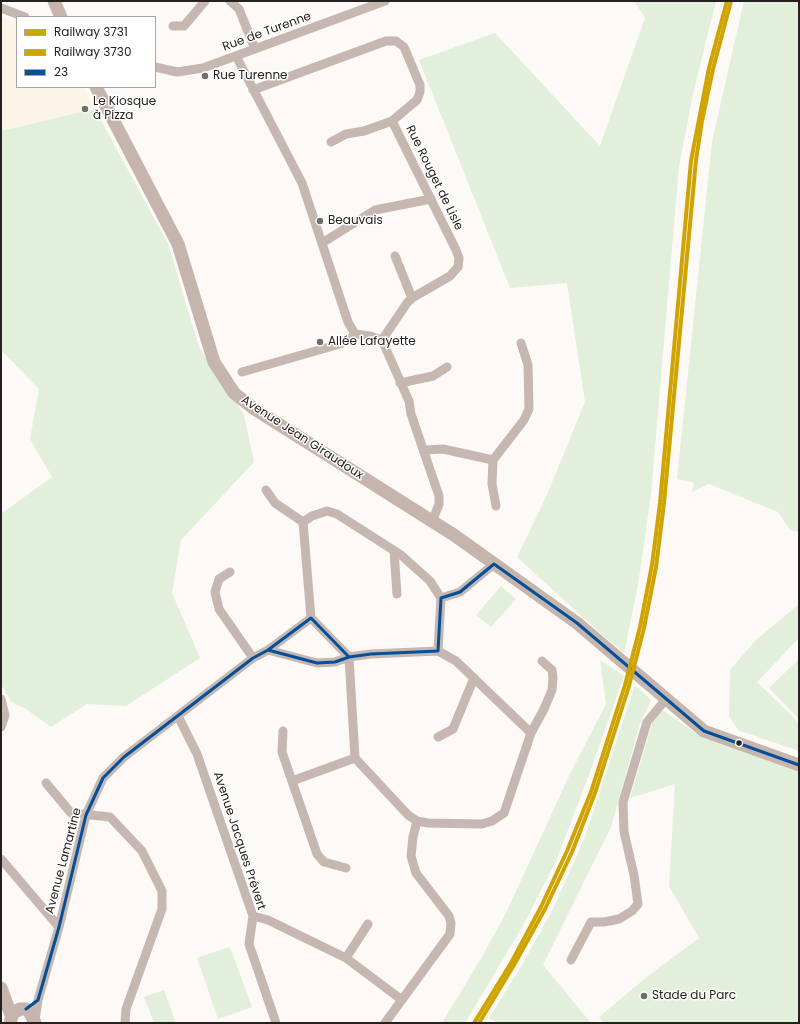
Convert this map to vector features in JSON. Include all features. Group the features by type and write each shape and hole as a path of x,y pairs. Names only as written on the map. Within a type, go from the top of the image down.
{"street":[{"path":"54,1 61,16"},
{"path":"173,26 184,26 205,1"},
{"path":"230,1 239,9 255,50"},
{"name":"Rue de Turenne","path":"156,67 177,72 203,68 385,1"},
{"path":"1,8 22,16"},
{"name":"Rue Rouget de Lisle","path":"253,90 386,41 396,41 404,47 420,85 420,92 417,100 392,121 459,258 458,267 450,276 412,298 382,340"},
{"path":"236,56 302,183 348,322 355,334"},
{"name":"Avenue Jean Giraudoux","path":"97,88 178,244 214,362 234,392 253,408 454,535 577,623 704,731 799,765"},
{"path":"331,142 346,134 364,131 392,121"},
{"path":"322,244 375,210 431,199"},
{"path":"395,256 412,298"},
{"path":"355,334 370,336 382,340 409,401 411,414 439,496 439,504 432,522"},
{"path":"242,372 340,344 349,340 355,334"},
{"path":"496,506 492,484 493,460 524,420 529,409 528,365 521,343"},
{"path":"400,383 433,376 447,367"},
{"path":"424,450 443,449 493,460"},
{"path":"266,490 275,503 302,522"},
{"path":"302,522 312,516 327,511 337,514 401,555 430,581 441,598 438,651"},
{"path":"302,522 310,618 349,657 355,758 408,815 417,821 428,823 482,824 492,821 504,813 531,733 552,690 552,670 542,661"},
{"path":"394,550 397,594"},
{"path":"441,598 460,592 494,564"},
{"path":"230,572 219,579 215,592 219,609 253,658"},
{"name":"Avenue Lamartine","path":"35,1022 38,1000 59,927 86,815 103,778 124,757 253,658 268,650 310,618"},
{"path":"268,650 317,663 335,662 349,657 371,654 438,651 456,661 531,733"},
{"path":"438,737 453,729 474,678"},
{"path":"1,699 5,714 1,727"},
{"path":"571,960 591,922 604,922 619,919 632,911 638,904 634,875 624,832 622,802 647,722 666,699"},
{"name":"Avenue Jacques Prévert","path":"178,716 198,754 253,916 249,944 276,1023"},
{"path":"283,731 282,752 318,854 324,862 346,868"},
{"path":"292,781 355,758"},
{"path":"46,783 71,813 110,817 142,851 162,891 162,909 126,1009 125,1023"},
{"path":"385,1023 450,934 451,923 445,910 416,873 413,863 413,837 417,821"},
{"path":"1,859 59,927"},
{"path":"253,916 268,920 346,958 402,1000"},
{"path":"346,958 368,924"},
{"path":"1,988 14,1017"},
{"path":"14,1017 38,1000"},
{"path":"14,1017 30,1013 35,1022"}],"shaded area":[{"path":"1,17 16,21 16,88 84,88 95,109 1,131"}],"green space":[{"path":"634,1 716,1 693,94 679,166 651,494 638,585 624,653 517,557 546,497 585,402 567,283 510,288 419,60 495,33 600,146 645,18"},
{"path":"744,1 799,1 799,532 790,530 778,512 709,484 692,492 694,483 677,479 712,142"},
{"path":"95,109 168,244 199,347 244,415 254,462 181,540 172,593 200,658 126,706 87,704 51,727 26,709 11,702 1,684 1,514 52,477 30,439 39,389 1,350 1,131"},
{"path":"501,586 516,599 491,627 476,615"},
{"path":"799,604 799,638 757,682 799,723 799,751 738,730 729,716 730,670 756,640"},
{"path":"799,659 799,719 769,688"},
{"path":"600,660 624,676 589,775 556,861 521,929 465,1023 442,1023 482,957 506,913 570,774 606,704"},
{"path":"635,685 651,700 640,724 611,827 543,965 591,1023 497,1023 489,1018 522,965 553,909 585,837"},
{"path":"662,710 697,734 799,769 799,1023 604,1023 599,1017 648,976 699,938 669,886 675,784 630,798 653,720"},
{"path":"230,947 252,1007 218,1019 197,958"},
{"path":"164,990 176,1023 154,1023 144,997"}],"rail line":[{"name":"3730","path":"474,1023 511,963 541,907 567,851 591,792 625,685 640,627 652,565 660,503 691,161 709,68 727,1"},
{"name":"3731","path":"479,1023 514,965 545,909 572,852 595,793 629,686 644,628 656,567 664,503 696,160 702,121 713,69 731,1"}],"transit line":[{"name":"23","path":"494,564 577,623 704,731 799,765"},
{"name":"23","path":"26,1009 38,1000 59,927 86,815 103,778 124,757 253,658 268,650 317,663 335,662 349,657 371,654 438,651 441,598 460,592 494,564"},
{"name":"23","path":"255,657 268,650 311,618 349,657"}],"place":[{"name":"Rue Turenne","path":"205,76"},
{"name":"Le Kiosque à Pizza","path":"85,109"},
{"name":"Beauvais","path":"320,221"},
{"name":"Allée Lafayette","path":"320,342"},
{"name":"Stade du Parc","path":"644,996"}]}
